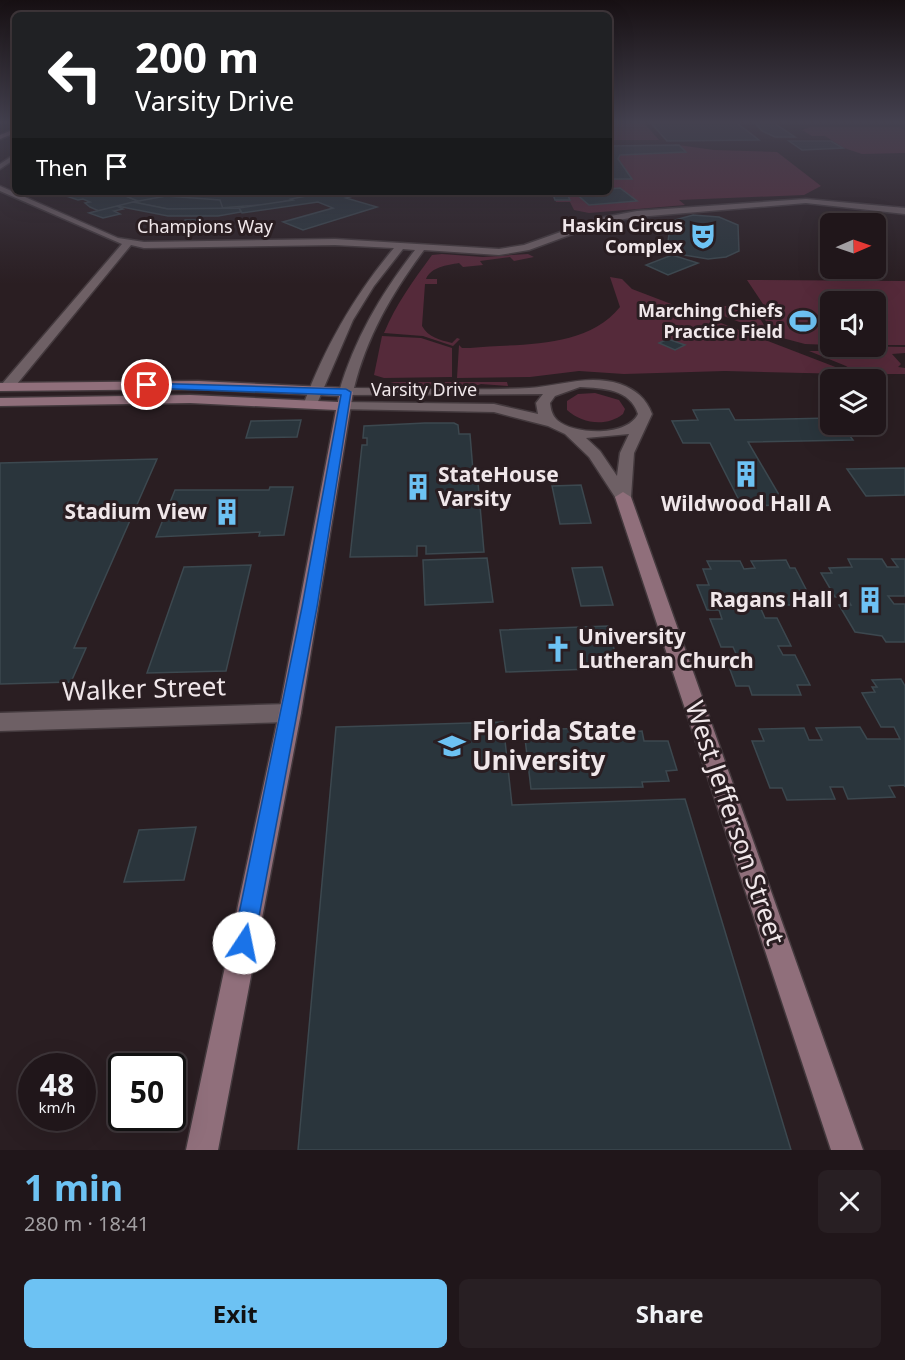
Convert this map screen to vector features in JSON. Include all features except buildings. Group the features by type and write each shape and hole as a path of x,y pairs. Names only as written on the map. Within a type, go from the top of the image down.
{"main road":[{"name":"Varsity Drive","path":"2,389 198,385 344,399"},
{"name":"Varsity Drive","path":"0,402 313,397"},
{"path":"202,1150 290,713 344,399"},
{"name":"West Jefferson Street","path":"623,496 847,1150"}],"street":[{"name":"Champions Way","path":"16,195 128,243 335,242 421,248 513,250 538,245 592,224 624,216 777,202 817,201 905,211"},
{"path":"2,389 128,243"},
{"path":"313,397 351,311 400,247"},
{"path":"344,399 360,346 372,319 386,294 421,248"},
{"name":"Varsity Drive","path":"584,383 622,390 642,404 645,414 640,424 627,431 610,435 584,434 506,410 344,399 528,392 584,383"},
{"path":"558,389 545,399 543,408 547,416 561,427"},
{"name":"West Jefferson Street","path":"623,496 627,453 640,424"},
{"name":"West Jefferson Street","path":"561,427 596,454 623,496"},
{"name":"Walker Street","path":"0,722 290,713"}],"shaded area":[{"path":"612,177 809,177 821,186 804,195 679,200 685,205 589,213 574,210 570,202 556,202 553,195 612,195"},
{"path":"528,254 534,257 514,261 510,257 480,261 483,265 463,267 459,263 440,267 428,275 426,279 437,279 437,284 425,284 422,326 428,333 439,339 452,343 457,338 460,339 453,346 423,336 384,333 399,302 432,255 483,257"},
{"path":"610,277 622,279 632,289 840,369 820,369 820,373 725,371 624,374 579,371 530,377 457,378 459,345 462,348 470,348 550,342 570,338 589,331 605,321 620,307"},
{"name":"Marching Chiefs Practice Field","path":"747,280 905,281 905,345 886,345 886,291 820,291 820,345 805,344 775,336 757,307 765,307"},
{"path":"697,306 752,306 769,333"},
{"path":"382,336 421,338 452,348 452,377 384,378 374,375"},
{"path":"886,347 905,347 905,353 892,354 901,364 898,367 905,368 905,374 886,374 886,369 850,369 824,357 886,357"},
{"path":"809,351 820,351 820,355"},
{"path":"390,382 507,382 508,386 481,384 475,386 406,386"},
{"path":"595,393 619,400 625,409 623,414 610,421 595,422 573,415 567,410 567,401 578,394"}],"place":[{"name":"Haskin Circus Complex","path":"703,236"},
{"name":"Marching Chiefs Practice Field","path":"803,321"},
{"name":"Wildwood Hall A","path":"746,474"},
{"name":"StateHouse Varsity","path":"418,487"},
{"name":"Stadium View","path":"227,512"},
{"name":"Ragans Hall 1","path":"870,600"},
{"name":"University Lutheran Church","path":"558,649"},
{"name":"Florida State University","path":"452,746"}],"route":[{"path":"147,385 231,386 346,392 310,607 244,943"}]}
